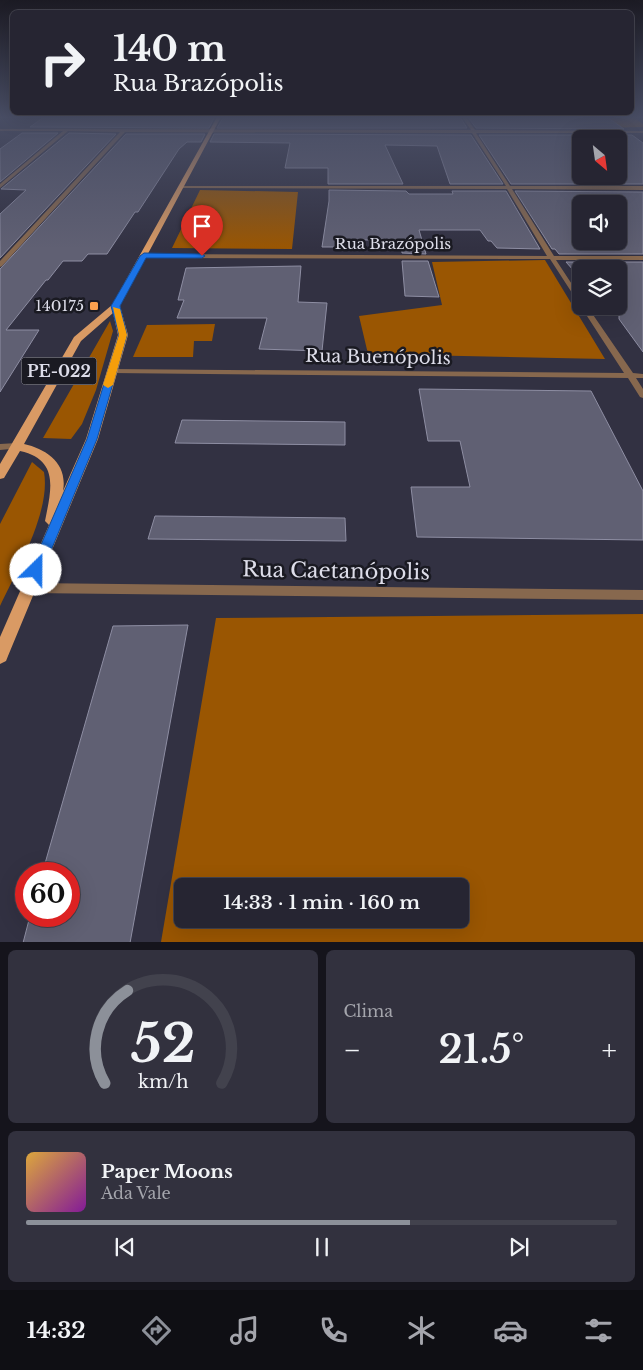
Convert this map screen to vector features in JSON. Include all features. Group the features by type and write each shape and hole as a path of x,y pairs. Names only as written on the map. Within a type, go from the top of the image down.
{"main road":[{"name":"PE-022","path":"0,475 77,339 116,306 196,161"},
{"name":"PE-022","path":"0,656 92,439 123,335 116,306"},
{"path":"16,446 35,450 53,464 58,485 52,533"}],"street":[{"path":"0,186 30,161"},
{"path":"0,265 96,161"},
{"path":"492,161 550,258 572,290"},
{"path":"182,187 643,188"},
{"name":"Rua Brazópolis","path":"144,256 643,258"},
{"path":"589,315 643,395"},
{"name":"Rua Buenópolis","path":"112,371 643,376"},
{"path":"0,447 16,446"},
{"name":"Rua Caetanópolis","path":"28,588 643,595"}],"shaded area":[{"path":"200,190 298,192 292,249 172,248"},
{"path":"545,260 572,305 572,315 578,315 605,359 368,354 359,316 442,305 432,262"},
{"path":"110,321 113,331 96,390 82,424 71,439 43,438"},
{"path":"215,324 212,341 194,341 193,357 133,357 147,325"},
{"path":"32,462 44,472 45,487 38,522 0,606 0,524"},
{"path":"643,614 643,942 161,942 216,618"}],"building":[{"path":"0,161 25,161 0,182"},
{"path":"35,161 91,161 0,258 0,214 26,190 1,189"},
{"path":"101,161 171,161 138,212 135,212 107,254 88,254 82,261 63,261 6,330 39,330 0,392 0,269"},
{"path":"286,161 392,161 403,184 328,184 328,168 285,168"},
{"path":"442,161 488,161 503,184 450,184"},
{"path":"496,161 572,161 572,184 511,184"},
{"path":"628,161 643,161 643,184 628,184"},
{"path":"329,190 406,191 409,194 453,194 452,191 506,191 540,249 497,248 491,241 488,241 480,230 419,230 426,254 402,253 401,240 355,240 356,247 322,247"},
{"path":"515,191 643,192 643,254 559,254 555,249 552,249"},
{"path":"402,261 428,261 439,297 405,296"},
{"path":"566,262 572,262 572,269"},
{"path":"627,262 643,262 643,352 619,319 619,315 627,315"},
{"path":"301,266 298,302 327,303 322,351 259,349 267,318 177,318 184,300 178,300 186,268"},
{"path":"419,389 591,391 643,491 643,540 417,537 411,487 470,487 460,441 428,441"},
{"path":"182,420 345,422 345,445 175,443"},
{"path":"155,516 345,518 346,541 148,539"},
{"path":"188,625 130,942 23,942 27,927 80,927 80,862 45,862 113,626"}],"slow traffic":[{"path":"108,385 123,335 116,309"}],"place":[{"name":"140175","path":"94,306"}],"route":[{"path":"36,570 92,439 123,335 116,306 144,256 202,256"}]}
